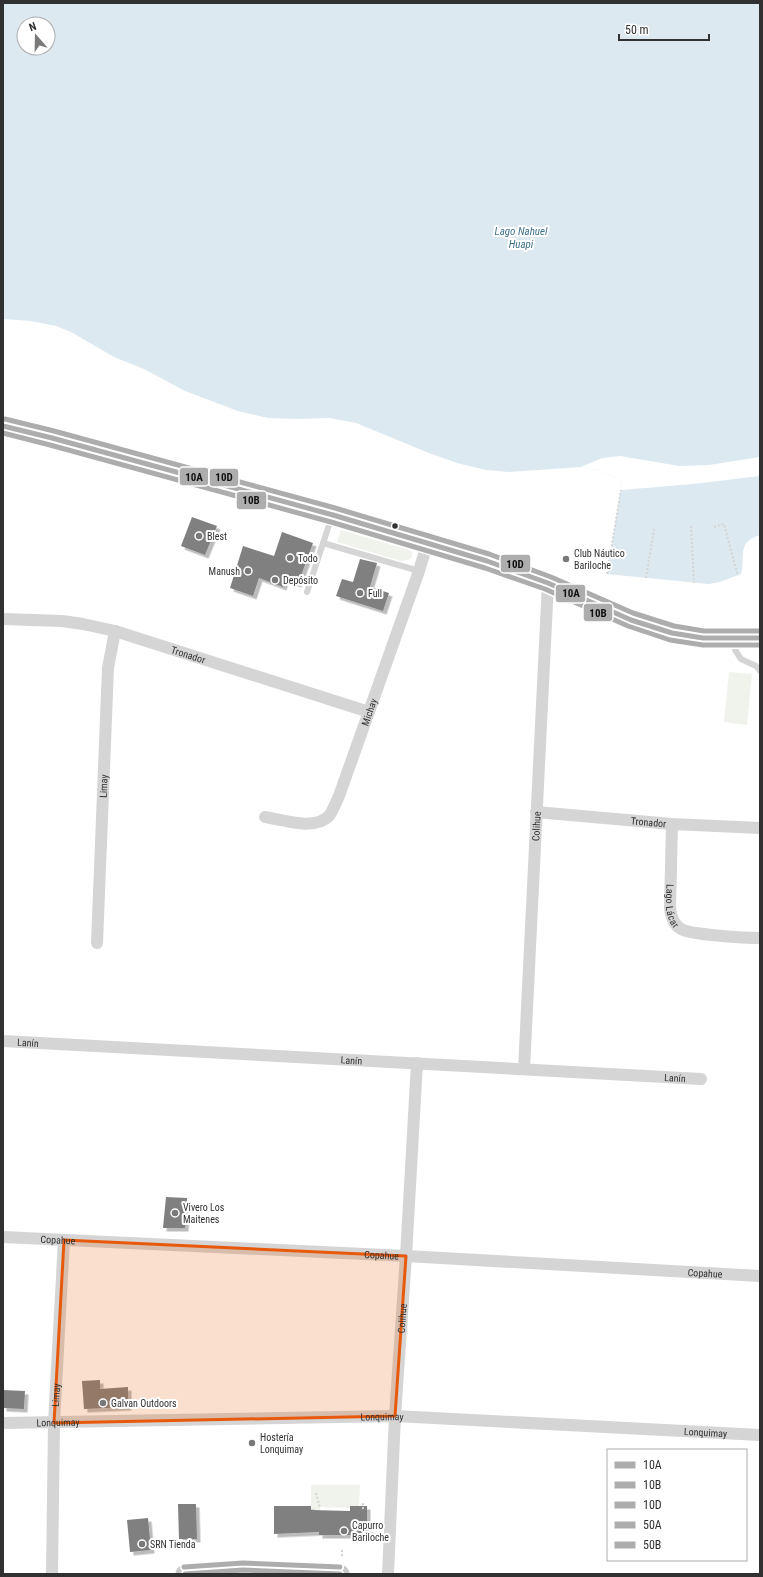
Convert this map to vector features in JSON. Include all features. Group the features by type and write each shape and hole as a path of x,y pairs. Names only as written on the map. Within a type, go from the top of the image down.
{"main road":[{"path":"3,426 333,515 487,561 548,583 631,620 672,633 703,638 760,638"},
{"path":"185,1574 341,1565"}],"street":[{"name":"Michay","path":"265,817 307,824 320,823 330,815 339,796 419,571 427,544"},
{"name":"Colihue","path":"524,1069 548,583"},
{"name":"Tronador","path":"3,618 62,621 115,631 369,712"},
{"name":"Limay","path":"97,943 108,668 115,631"},
{"name":"Tronador","path":"536,812 672,824 760,828"},
{"name":"Lago Lácar","path":"672,824 670,908 672,919 682,930 699,934 760,938"},
{"name":"Lanín","path":"3,1041 701,1079"},
{"name":"Colihue","path":"388,1574 394,1416 406,1256 417,1063"},
{"name":"Copahue","path":"3,1237 406,1256 760,1276"},
{"name":"Limay","path":"52,1574 54,1422 64,1240"},
{"name":"Lonquimay","path":"3,1423 394,1416 760,1435"}],"lane":[{"path":"307,592 333,515"},
{"path":"324,543 419,571"},
{"path":"736,639 735,650 741,659 756,666 760,671"}],"path":[{"path":"607,574 621,490"},
{"path":"714,527 724,524 738,576"},
{"path":"691,526 694,583"},
{"path":"646,578 654,529"},
{"path":"316,1493 320,1508"},
{"path":"363,1509 364,1503"},
{"path":"368,1528 372,1528 372,1539"},
{"path":"341,1565 342,1549"}],"highlighted area":[{"path":"64,1240 406,1256 395,1416 54,1423"}],"shaded area":[{"path":"341,530 409,550 412,552 412,557 408,560 401,561 337,542"},
{"path":"729,672 752,674 747,725 724,722"},
{"path":"311,1485 360,1485 359,1506 350,1508 320,1507 320,1523 311,1522"}],"water":[{"name":"Lago Nahuel Huapi","path":"3,3 760,3 760,535 752,538 745,546 743,551 741,574 720,582 708,584 607,574 622,482 609,474 581,467 509,472 486,470 457,463 429,453 356,423 330,418 268,418 238,411 185,391 144,369 114,357 71,332 56,326 31,321 3,319"}],"pier":[{"path":"620,456 679,466 709,465 760,457 760,476 693,484 621,490 622,482 609,474 581,467 602,458"}],"building":[{"name":"Blest","path":"192,517 217,526 205,555 181,546"},
{"path":"282,532 313,543 298,584 285,580 283,587 259,578 253,596 230,588 243,546 274,556"},
{"path":"360,559 377,563 370,587 389,593 383,611 336,596 342,579 353,582"},
{"name":"Vivero Los Maitenes","path":"166,1197 187,1198 185,1228 163,1228"},
{"path":"100,1380 100,1389 128,1387 128,1407 84,1409 82,1381"},
{"path":"3,1390 25,1391 24,1409 3,1408"},
{"path":"178,1504 196,1504 197,1539 179,1539"},
{"path":"274,1506 311,1506 311,1510 350,1511 350,1506 367,1506 367,1539 351,1539 351,1535 319,1535 319,1532 274,1534"},
{"path":"148,1518 151,1550 130,1552 127,1520"}],"transit line":[{"name":"10D","path":"5,419 335,508 489,554 551,577 633,613 674,626 704,631 760,631"},
{"name":"10A","path":"3,426 333,515 487,561 548,583 631,620 672,633 703,638 760,638"},
{"name":"10B","path":"3,433 331,522 485,568 545,589 628,626 670,640 703,645 760,645"},
{"name":"50B","path":"184,1567 243,1563 340,1567"},
{"name":"50A","path":"185,1574 243,1570 340,1574"}],"place":[{"name":"Blest","path":"199,536"},
{"name":"Todo","path":"290,558"},
{"name":"Club Náutico Bariloche","path":"566,559"},
{"name":"Manush","path":"248,571"},
{"name":"Depósito","path":"275,580"},
{"name":"Full","path":"360,593"},
{"name":"Vivero Los Maitenes","path":"175,1213"},
{"name":"Galvan Outdoors","path":"103,1403"},
{"name":"Hostería Lonquimay","path":"252,1443"},
{"name":"Capurro Bariloche","path":"344,1531"},
{"name":"SRN Tienda","path":"142,1544"}]}
